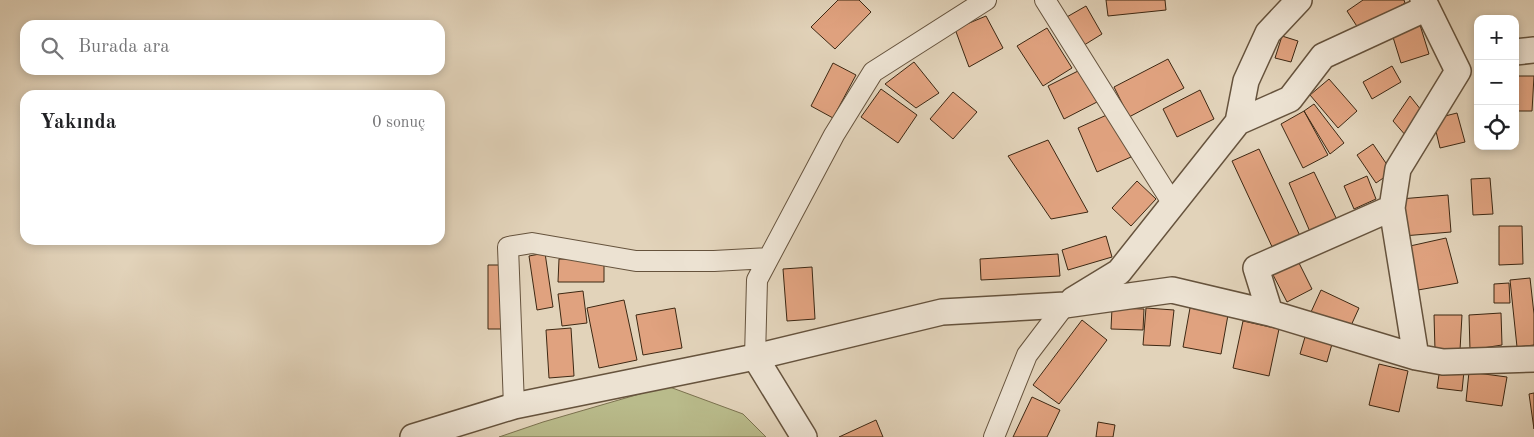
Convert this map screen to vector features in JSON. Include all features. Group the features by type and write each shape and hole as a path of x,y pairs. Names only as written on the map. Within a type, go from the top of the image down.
{"street":[{"path":"804,437 755,357 757,280 834,135 872,72 986,0"},
{"path":"1045,0 1172,204"},
{"path":"1238,122 1246,81 1268,33 1299,0"},
{"path":"994,437 1027,355 1065,305 1119,272 1238,122 1290,99 1323,56 1425,4 1468,67 1398,168 1392,208 1416,357"},
{"path":"1519,52 1534,50"},
{"path":"1270,313 1256,268 1392,208"},
{"path":"514,406 508,247 532,243 636,261 714,261 768,258"},
{"path":"413,437 514,406 755,357 942,312 1065,305 1172,290 1270,313 1416,357 1443,362 1534,359"}],"green space":[{"path":"667,386 743,414 766,437 499,437 543,422"}],"building":[{"path":"838,0 859,0 871,12 835,49 811,27"},
{"path":"1106,0 1165,0 1166,10 1108,16"},
{"path":"1363,0 1404,0 1405,3 1360,31 1347,11"},
{"path":"1086,6 1102,34 1081,47 1065,18"},
{"path":"986,16 1003,48 969,67 955,29"},
{"path":"1420,25 1429,54 1401,63 1392,34"},
{"path":"1047,28 1072,68 1043,86 1017,46"},
{"path":"1282,36 1298,41 1291,62 1275,58"},
{"path":"1168,59 1184,88 1129,117 1114,87"},
{"path":"914,62 939,93 916,108 885,84"},
{"path":"833,63 856,75 833,118 811,106"},
{"path":"1392,66 1401,82 1372,99 1363,82"},
{"path":"1078,71 1097,102 1064,119 1048,86"},
{"path":"1519,76 1534,76 1532,111 1519,111"},
{"path":"1329,79 1357,111 1338,128 1310,95"},
{"path":"881,89 917,115 898,143 861,117"},
{"path":"1200,90 1214,119 1177,137 1163,109"},
{"path":"953,92 977,112 953,139 930,119"},
{"path":"1410,96 1425,115 1407,137 1393,121"},
{"path":"1314,104 1344,143 1330,154 1304,111"},
{"path":"1304,111 1328,155 1303,168 1281,124"},
{"path":"1111,113 1131,157 1097,172 1078,128"},
{"path":"1457,113 1465,142 1440,148 1433,119"},
{"path":"1048,140 1088,212 1051,219 1008,156"},
{"path":"1373,144 1392,172 1376,183 1357,155"},
{"path":"1259,149 1301,238 1274,251 1232,161"},
{"path":"1314,172 1338,222 1311,234 1289,183"},
{"path":"1367,176 1376,199 1354,209 1344,186"},
{"path":"1490,178 1493,214 1473,215 1471,179"},
{"path":"1137,181 1156,199 1131,226 1112,208"},
{"path":"1448,195 1451,232 1403,236 1400,199"},
{"path":"1499,226 1522,226 1523,264 1499,265"},
{"path":"1106,236 1112,257 1068,270 1062,250"},
{"path":"1446,238 1458,283 1418,290 1410,246"},
{"path":"545,253 553,307 537,310 529,256"},
{"path":"1058,254 1060,276 981,280 980,259"},
{"path":"1296,257 1312,289 1287,302 1270,269"},
{"path":"559,259 604,259 604,282 558,282"},
{"path":"488,265 503,265 503,329 488,329"},
{"path":"812,267 815,319 787,321 783,269"},
{"path":"1530,278 1534,314 1534,345 1517,347 1510,280"},
{"path":"1509,283 1510,303 1494,303 1494,284"},
{"path":"1321,290 1359,308 1349,330 1311,312"},
{"path":"583,291 587,323 562,326 558,294"},
{"path":"624,300 637,360 599,368 587,308"},
{"path":"675,308 682,348 643,355 636,315"},
{"path":"1112,308 1144,309 1143,330 1111,329"},
{"path":"1146,308 1174,310 1170,346 1143,345"},
{"path":"1190,308 1228,315 1221,354 1183,347"},
{"path":"1501,313 1502,345 1470,350 1469,315"},
{"path":"1434,315 1462,315 1460,350 1435,350"},
{"path":"1082,320 1107,340 1059,404 1033,385"},
{"path":"1243,321 1279,329 1269,376 1233,368"},
{"path":"571,328 574,376 549,378 546,330"},
{"path":"1305,337 1332,344 1327,362 1300,354"},
{"path":"1379,364 1408,371 1399,412 1369,405"},
{"path":"1440,368 1464,371 1462,391 1437,388"},
{"path":"1469,372 1507,377 1502,406 1466,401"},
{"path":"1534,393 1534,429 1529,394"},
{"path":"1032,397 1060,410 1047,437 1013,437"},
{"path":"876,420 883,437 839,437"},
{"path":"1098,422 1115,425 1113,437 1096,437"}]}
